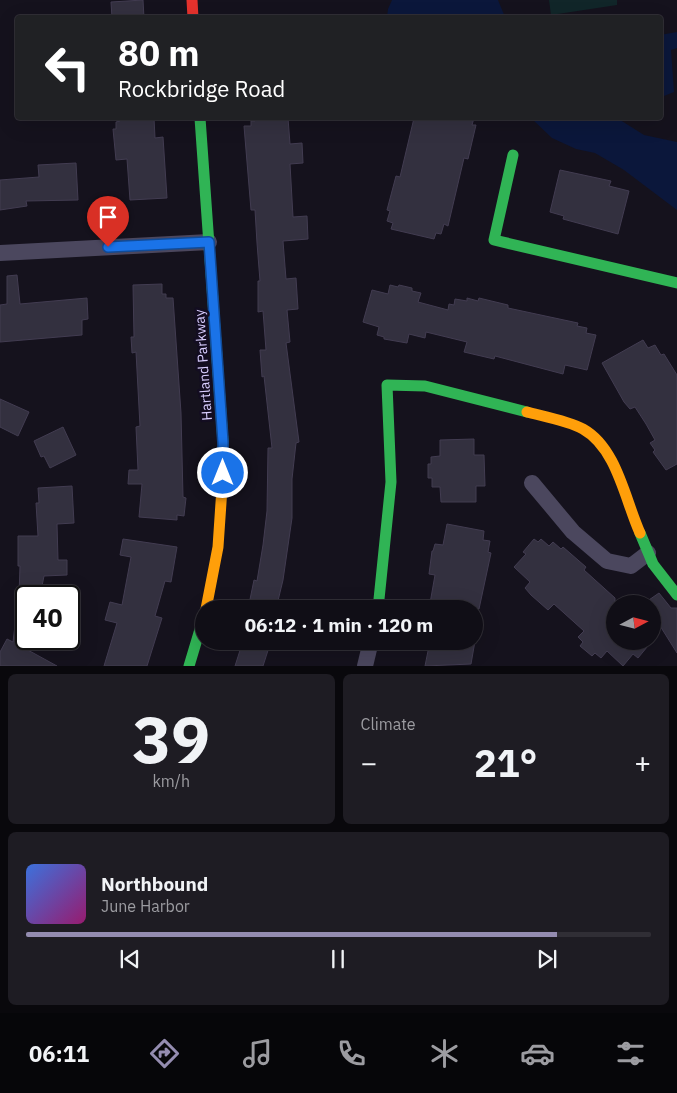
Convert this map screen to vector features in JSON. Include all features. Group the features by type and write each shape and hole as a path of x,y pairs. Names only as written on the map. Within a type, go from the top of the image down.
{"street":[{"path":"192,0 193,15"},
{"name":"Hartland Parkway","path":"200,120 223,442 223,488 219,543 208,600"},
{"path":"513,155 494,240 677,284"},
{"path":"0,253 209,242"},
{"path":"379,600 391,482 387,385 425,386 531,413 583,429 601,446 617,470 633,518 653,564 677,595"},
{"path":"532,483 573,532 607,561 631,566 648,553"},
{"path":"189,666 195,646"},
{"path":"365,666 369,650"}],"green space":[{"path":"549,0 617,0 617,5 551,15"}],"water":[{"path":"392,0 498,0 504,15 387,15"},
{"path":"677,32 677,48 671,50 674,92 664,96 663,96 663,34"},
{"path":"533,120 620,120 644,135 677,142 677,210 624,170 595,153 576,149 552,138"}],"building":[{"path":"143,0 144,15 112,15 111,2"},
{"path":"154,120 155,138 163,137 167,198 130,200 127,159 116,160 113,129 116,129 116,122"},
{"path":"288,120 290,144 302,143 303,163 290,164 293,217 307,216 308,239 283,241 286,279 296,278 298,309 287,310 290,342 286,343 299,442 296,443 292,479 292,518 278,600 250,600 254,580 257,581 263,545 267,511 268,448 272,448 264,376 262,377 260,350 266,350 263,311 258,312 258,281 260,281 255,210 251,210 244,126 251,126 251,121"},
{"path":"414,120 473,120 472,125 476,125 468,159 464,158 448,226 444,224 441,234 436,233 434,239 391,229 393,223 387,221 390,211 387,210 396,176 400,177"},
{"path":"76,163 78,200 26,201 27,206 0,210 0,180 39,177 38,165"},
{"path":"560,170 611,181 609,186 629,191 618,234 563,219 564,216 550,212"},
{"path":"17,275 20,304 87,298 88,319 82,320 82,335 0,342 0,305 7,304 7,276"},
{"path":"162,284 162,294 166,294 166,298 173,298 181,413 183,497 186,498 184,516 177,515 177,520 139,517 142,484 128,484 129,470 138,470 136,427 140,426 136,352 132,353 131,337 134,337 133,285"},
{"path":"390,285 412,288 412,291 421,293 418,302 448,310 449,304 454,305 455,299 467,301 467,298 478,301 479,298 508,305 508,308 578,323 577,326 587,328 586,333 596,335 587,370 565,365 563,374 495,356 494,359 464,352 467,342 426,332 425,338 409,334 407,343 384,339 384,337 377,335 379,327 363,322 372,290 388,294"},
{"path":"643,340 648,348 655,345 661,355 664,354 677,375 677,464 666,470 653,452 655,450 650,443 655,440 646,424 635,407 630,409 624,402 602,363"},
{"path":"0,399 29,412 18,436 0,427"},
{"path":"63,427 76,455 50,468 44,456 41,457 34,441"},
{"path":"474,439 474,455 484,455 485,486 476,486 476,502 441,502 440,487 432,487 432,478 428,478 428,464 431,464 431,457 440,456 440,440"},
{"path":"72,486 74,523 57,524 58,560 67,560 67,575 44,576 42,585 19,585 18,536 38,536 36,503 39,503 38,488"},
{"path":"447,524 484,531 483,540 490,541 488,552 491,553 481,600 431,600 435,575 429,574 432,551 435,544 443,545"},
{"path":"123,539 177,547 171,582 165,581 155,616 162,618 147,666 104,666 117,623 105,620 110,602 122,605 131,557 120,555"},
{"path":"534,539 538,542 541,539 549,546 553,542 561,549 563,547 586,567 584,570 612,595 606,595 606,650 645,650 638,658 633,654 623,666 607,651 601,658 595,653 592,656 580,646 583,642 578,637 584,631 554,604 548,610 525,588 530,582 514,567 526,554 523,552"},
{"path":"661,596 671,608 677,608 677,653 661,627"},
{"path":"15,626 15,650 28,650 57,666 0,666 0,652 7,639 13,642"},
{"path":"240,650 268,650 263,666 235,666"},
{"path":"428,650 473,650 471,664 425,666"}],"traffic: fast":[{"path":"200,120 223,442 223,473"},
{"path":"513,155 494,240 677,283"},
{"path":"379,600 391,482 387,385 425,386 527,412"},
{"path":"640,533 653,564 677,595"},
{"path":"189,666 195,646"}],"traffic: slow":[{"path":"527,412 570,424 583,429 595,438 604,449 619,476 640,533"},
{"path":"208,600 218,547 223,473"}],"traffic: jam":[{"path":"192,0 193,15"}],"route":[{"path":"108,247 209,242 223,442 223,473"}]}
